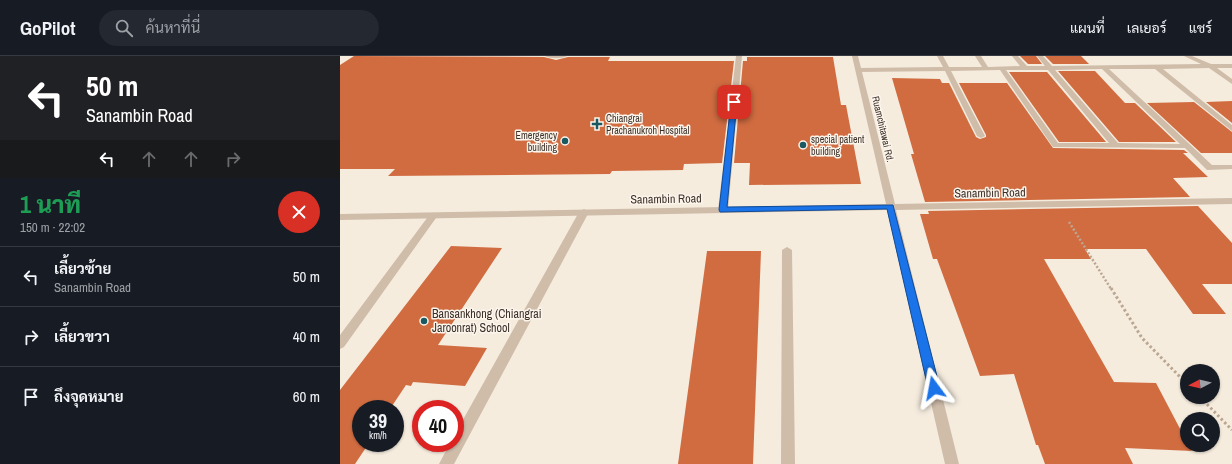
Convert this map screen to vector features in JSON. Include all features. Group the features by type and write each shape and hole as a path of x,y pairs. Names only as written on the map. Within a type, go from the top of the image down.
{"street":[{"path":"548,56 564,56"},
{"path":"723,210 738,56"},
{"name":"Ruamchitawai Rd.","path":"855,56 952,464"},
{"path":"940,56 981,136"},
{"path":"978,56 986,68"},
{"path":"1016,56 1025,68"},
{"path":"1040,56 1116,146"},
{"path":"1187,56 1210,66 1232,82"},
{"path":"859,70 1232,66"},
{"path":"1103,67 1210,168 1232,167"},
{"path":"1156,67 1232,129"},
{"path":"1001,68 1056,145 1187,146"},
{"name":"Sanambin Road","path":"340,217 1232,201"},
{"path":"446,464 584,212"},
{"path":"340,344 433,216"},
{"path":"787,250 788,464"}],"path":[{"path":"1060,204 1064,213 1142,338 1180,377"},
{"path":"1207,404 1232,430"}],"building":[{"name":"Chiangrai Prachanukroh Hospital","path":"354,56 544,57 556,60 568,57 610,57 608,61 734,61 722,163 684,164 683,170 612,171 610,174 388,176 395,169 340,169 340,65"},
{"path":"1020,56 1036,56 1042,64 1028,64"},
{"path":"1045,56 1081,56 1089,64 1053,64"},
{"path":"747,57 833,57 841,105 846,105 861,184 749,185 750,163 734,163 743,61 747,61"},
{"path":"1058,71 1095,71 1125,103 1135,103 1176,142 1119,142"},
{"path":"1009,72 1047,72 1106,142 1059,142"},
{"path":"892,78 940,79 942,83 949,83 976,137 980,139 986,137 986,135 959,83 1007,83 1053,148 1184,150 1188,153 1183,153 1208,177 1173,178 1190,197 925,202 911,154 914,154"},
{"path":"1232,101 1232,123 1206,102"},
{"path":"1194,102 1232,132 1232,153 1201,153 1147,103"},
{"path":"1198,206 1232,243 1232,284 1202,284 1226,314 1193,314 1146,249 1085,249 1091,259 1044,259 1114,382 1156,383 1180,429 1180,450 1125,448 1133,464 1045,464 1038,445 1036,445 1014,374 980,376 937,259 933,259 920,214 929,214 928,211"},
{"path":"451,246 502,248 438,345 487,348 465,386 413,382 411,386 406,385 396,400 352,400 352,452 363,452 355,464 340,464 340,390"},
{"path":"707,251 761,251 753,464 678,464"}],"place":[{"name":"Chiangrai Prachanukroh Hospital","path":"597,124"},
{"name":"Emergency building","path":"565,141"},
{"name":"special patient building","path":"803,145"},
{"name":"Bansankhong (Chiangrai Jaroonrat) School","path":"424,321"}],"route":[{"path":"734,102 723,210 890,207 934,388"}]}
